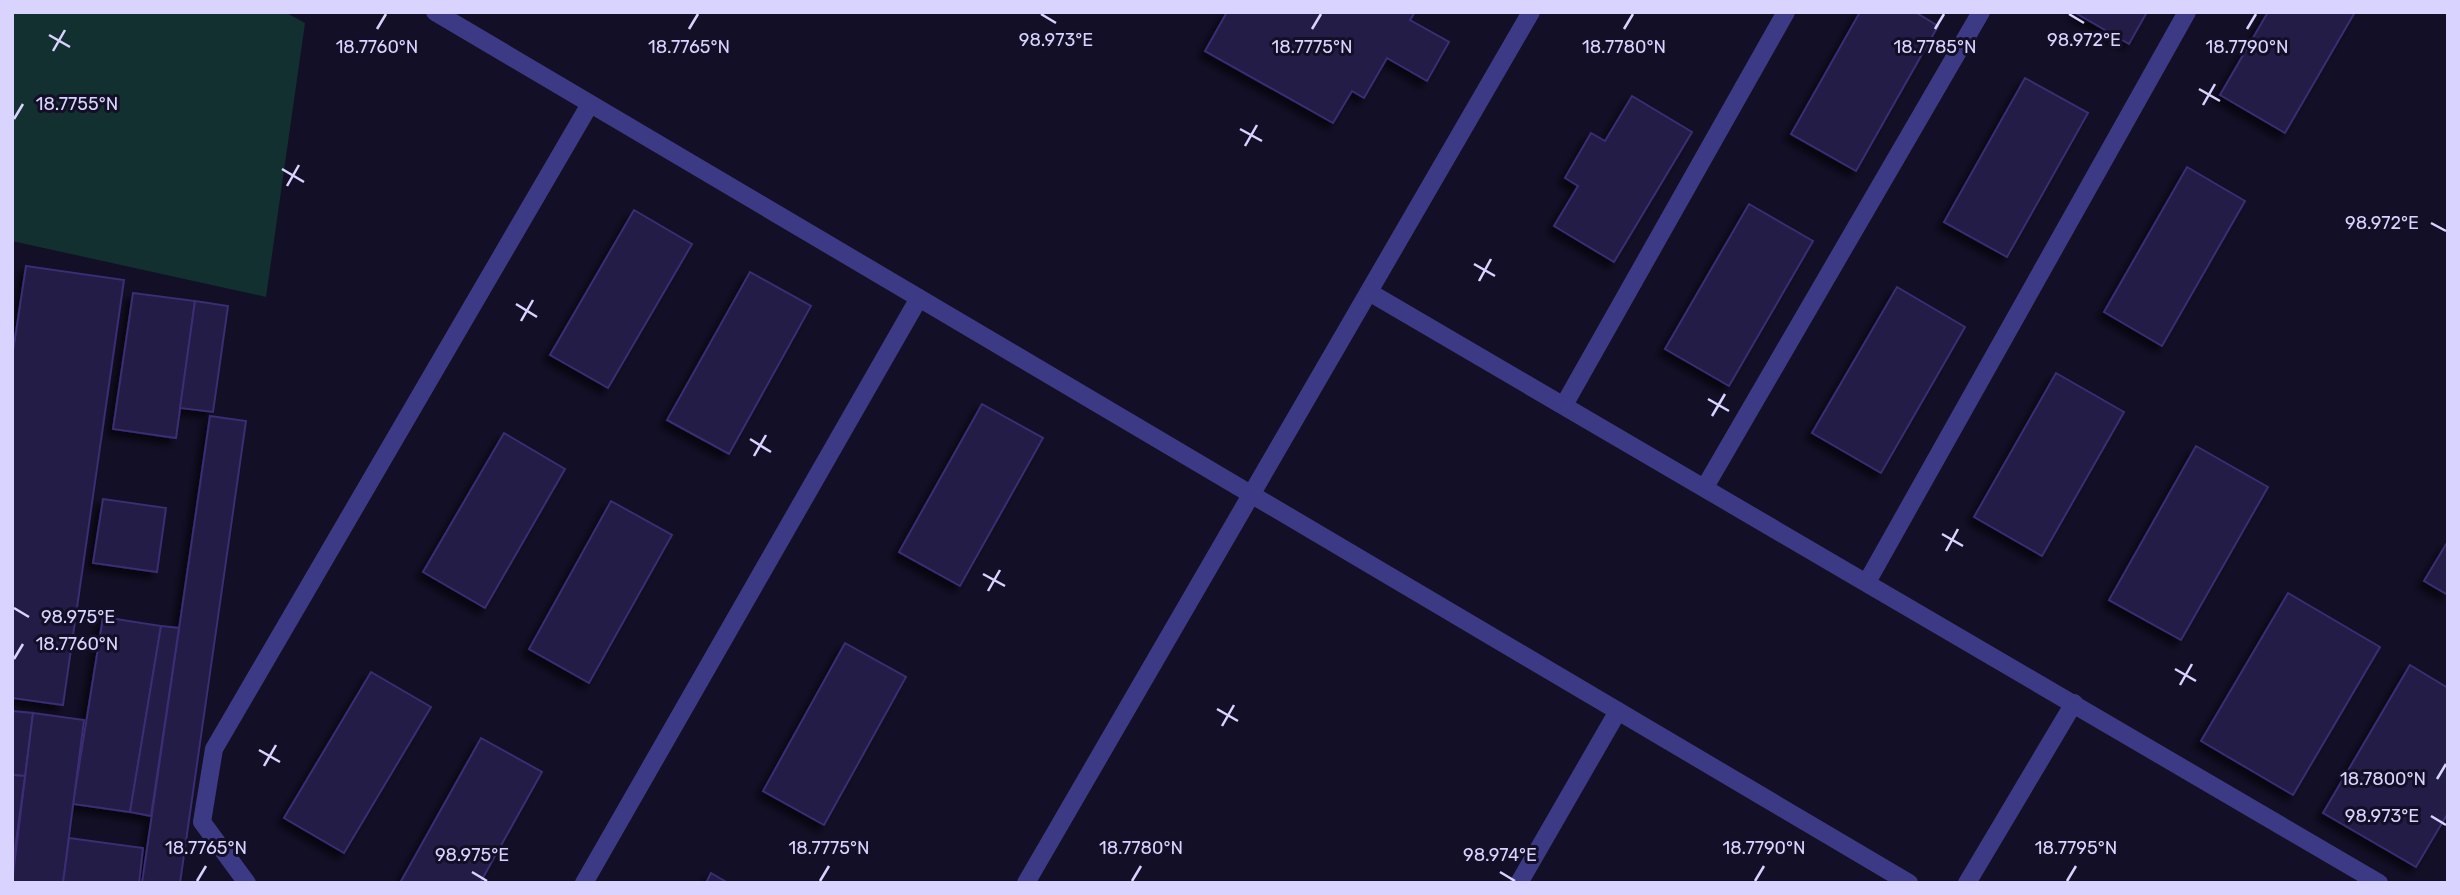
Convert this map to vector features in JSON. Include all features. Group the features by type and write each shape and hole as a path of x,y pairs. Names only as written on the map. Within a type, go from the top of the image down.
{"lane":[{"path":"435,12 1909,883"},
{"path":"1026,883 1531,12"},
{"path":"1564,405 1786,12"},
{"path":"1705,487 1981,12"},
{"path":"1867,582 2187,12"},
{"path":"247,883 202,821 214,749 590,104"},
{"path":"1369,292 2379,883"},
{"path":"584,883 919,298"},
{"path":"1967,883 2074,703"},
{"path":"1520,883 1618,711"}],"green space":[{"path":"12,12 285,12 305,23 266,297 12,241"}],"building":[{"path":"1227,12 1415,12 1410,20 1449,42 1427,81 1387,58 1364,98 1352,91 1333,123 1205,51"},
{"path":"1860,12 1915,12 1938,26 1856,171 1791,134"},
{"path":"2074,12 2147,12 2129,44"},
{"path":"2268,12 2355,12 2285,133 2220,95"},
{"path":"2025,78 2088,113 2007,257 1944,222"},
{"path":"1632,96 1692,132 1614,262 1554,226 1578,186 1565,178 1591,133 1605,141"},
{"path":"2187,167 2245,201 2162,346 2104,312"},
{"path":"1749,204 1813,241 1729,386 1665,349"},
{"path":"634,210 692,244 608,388 550,355"},
{"path":"26,266 124,280 63,705 12,698 12,358"},
{"path":"750,272 811,306 729,454 667,420"},
{"path":"1897,287 1965,327 1881,473 1812,433"},
{"path":"133,293 195,301 176,438 113,429"},
{"path":"195,301 228,306 213,412 180,408"},
{"path":"2056,373 2124,412 2042,556 1974,517"},
{"path":"982,404 1043,438 960,586 899,552"},
{"path":"210,416 246,421 180,883 142,883"},
{"path":"504,433 565,469 485,608 423,572"},
{"path":"2196,446 2268,487 2181,640 2109,600"},
{"path":"103,499 166,508 157,572 93,563"},
{"path":"611,501 672,535 589,683 529,649"},
{"path":"2448,541 2448,595 2424,581"},
{"path":"2288,593 2380,647 2293,795 2201,741"},
{"path":"103,617 161,626 130,812 73,804"},
{"path":"161,626 179,628 151,816 130,812"},
{"path":"845,643 906,677 824,825 763,791"},
{"path":"2410,665 2448,688 2448,813 2416,867 2323,813"},
{"path":"371,672 431,707 344,853 284,818"},
{"path":"12,711 33,713 25,776 12,775"},
{"path":"33,713 84,720 63,883 12,883"},
{"path":"481,738 542,772 480,883 400,883"},
{"path":"12,775 25,776 12,871"},
{"path":"69,838 143,848 139,883 63,883"},
{"path":"711,873 728,883 706,883"}]}
